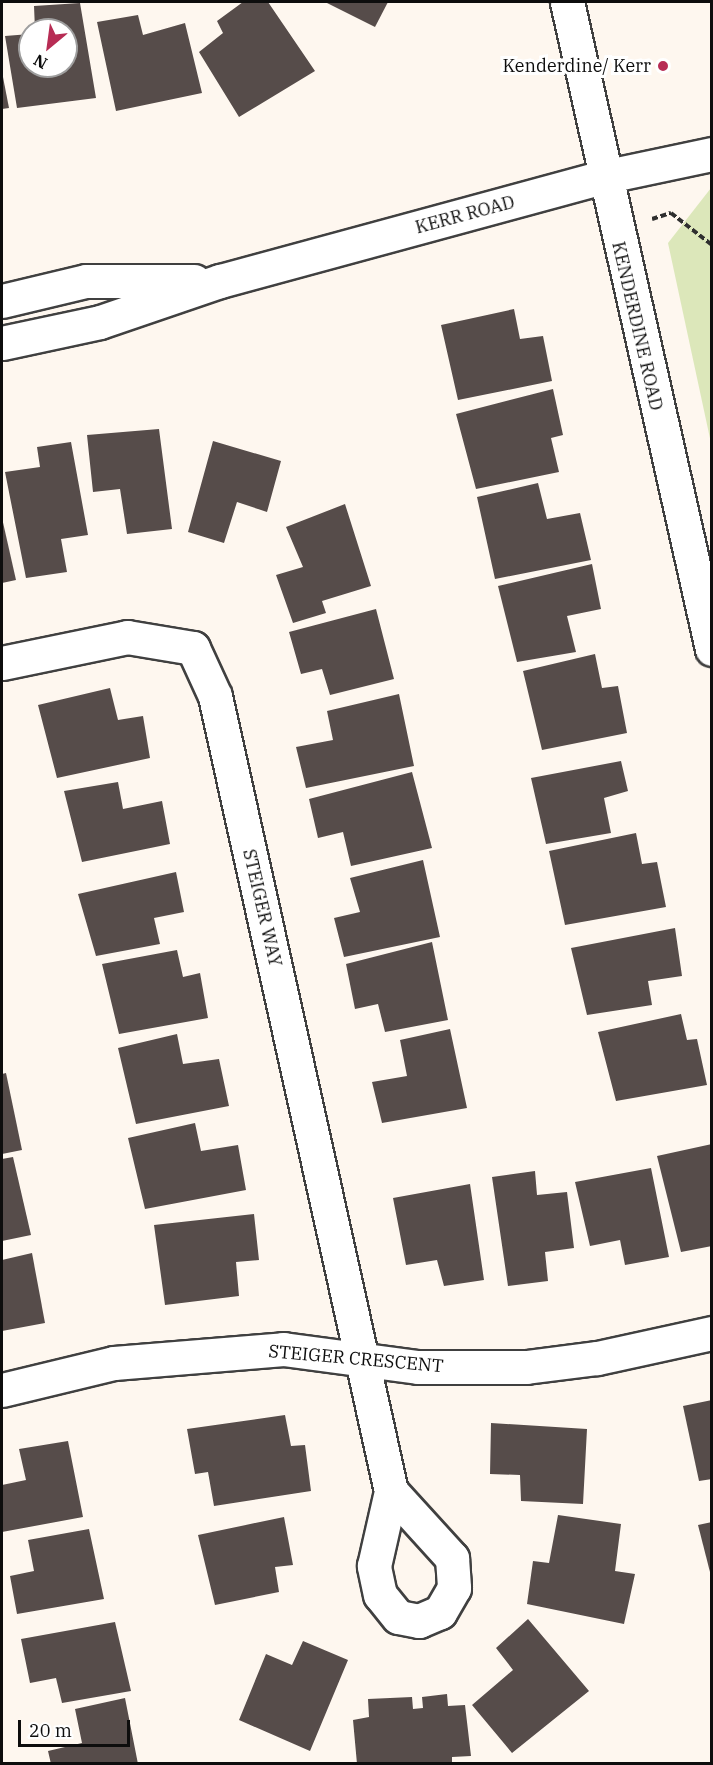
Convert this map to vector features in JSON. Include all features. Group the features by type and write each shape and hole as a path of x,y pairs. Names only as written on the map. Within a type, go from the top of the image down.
{"street":[{"name":"KENDERDINE ROAD","path":"567,2 615,231 711,649"},
{"name":"KERR ROAD","path":"2,343 100,322 220,280 603,177 711,154"},
{"name":"KERR ROAD","path":"2,301 86,281 220,280"},
{"name":"STEIGER WAY","path":"2,663 127,636 193,648 215,696 363,1361"},
{"name":"STEIGER CRESCENT","path":"2,1390 114,1364 283,1349 363,1361 526,1367 597,1358 711,1333"},
{"path":"363,1361 391,1491"}],"path":[{"path":"615,231 671,213 711,245"}],"green space":[{"path":"711,188 711,443 668,243"}],"building":[{"path":"243,2 268,2 315,71 239,117 199,52 223,33 217,21"},
{"path":"325,2 388,2 375,27"},
{"path":"80,3 96,98 17,108 5,36 18,35 18,78 78,78 78,18 34,18 34,6"},
{"path":"138,15 143,35 185,23 202,93 116,111 97,22"},
{"path":"2,72 9,108 2,109"},
{"path":"514,309 520,339 543,336 552,381 458,400 441,325"},
{"path":"553,389 563,435 551,438 559,472 476,489 456,414"},
{"path":"159,429 172,529 127,534 120,489 93,492 87,435"},
{"path":"213,441 281,461 267,512 237,502 224,543 188,532"},
{"path":"71,442 88,535 61,539 67,572 26,578 5,472 40,467 37,447"},
{"path":"538,483 547,519 580,513 591,560 495,579 477,497"},
{"path":"345,504 371,586 322,601 326,613 293,623 276,575 303,567 286,527"},
{"path":"2,518 16,580 2,583"},
{"path":"592,564 601,609 567,616 576,652 517,662 498,586"},
{"path":"376,609 394,679 330,695 322,669 301,674 289,632"},
{"path":"595,654 602,688 618,686 627,733 542,750 523,671"},
{"path":"110,688 118,720 143,716 150,758 57,778 38,705"},
{"path":"399,694 414,766 306,788 296,747 333,740 327,711"},
{"path":"621,761 628,791 604,798 611,833 546,844 531,778"},
{"path":"412,772 432,848 351,866 343,832 318,838 309,799"},
{"path":"118,782 123,809 162,801 170,844 82,862 64,791"},
{"path":"636,833 642,864 657,862 666,907 565,925 549,851"},
{"path":"423,860 440,937 344,957 334,918 360,912 350,878"},
{"path":"176,872 184,912 154,918 160,944 96,956 78,894"},
{"path":"675,928 682,976 648,981 652,1005 587,1015 571,948"},
{"path":"432,942 448,1020 385,1032 378,1004 355,1009 346,964"},
{"path":"177,950 183,977 200,973 208,1018 119,1034 102,964"},
{"path":"681,1014 687,1040 697,1039 707,1085 616,1101 598,1032"},
{"path":"450,1029 467,1108 382,1123 372,1082 407,1076 400,1040"},
{"path":"177,1034 183,1064 219,1059 229,1106 136,1124 118,1048"},
{"path":"6,1073 22,1150 2,1154 2,1074"},
{"path":"195,1123 201,1151 238,1145 246,1190 145,1209 128,1138"},
{"path":"712,1144 712,1246 681,1252 657,1156"},
{"path":"13,1157 31,1235 2,1241 2,1159"},
{"path":"651,1168 669,1257 625,1265 620,1240 590,1246 575,1182"},
{"path":"535,1171 537,1195 567,1192 574,1248 545,1252 548,1281 508,1286 492,1177"},
{"path":"470,1184 484,1280 444,1286 437,1260 406,1265 393,1198"},
{"path":"254,1214 259,1260 236,1262 239,1296 165,1305 154,1225"},
{"path":"32,1253 45,1323 2,1331 2,1260"},
{"path":"712,1400 712,1479 699,1481 683,1406"},
{"path":"285,1415 291,1446 305,1445 311,1491 214,1506 208,1472 195,1474 187,1429"},
{"path":"491,1423 587,1429 583,1504 521,1501 520,1475 490,1474"},
{"path":"68,1441 83,1517 2,1532 2,1485 26,1480 19,1449"},
{"path":"558,1515 621,1524 615,1571 635,1574 624,1624 527,1604 533,1561 549,1563"},
{"path":"284,1517 293,1565 275,1567 279,1592 215,1605 198,1535"},
{"path":"712,1522 712,1576 711,1576 698,1525"},
{"path":"89,1529 104,1599 17,1614 10,1576 34,1571 28,1540"},
{"path":"528,1619 589,1691 512,1753 472,1705 513,1670 496,1648"},
{"path":"115,1622 131,1691 62,1703 56,1678 30,1683 21,1639"},
{"path":"303,1641 348,1660 310,1751 239,1720 266,1654 292,1665"},
{"path":"447,1694 448,1706 465,1705 471,1756 452,1757 452,1764 357,1764 353,1720 369,1717 368,1699 412,1697 413,1709 423,1708 422,1697"},
{"path":"125,1698 138,1764 51,1764 48,1751 82,1743 75,1709"}],"place":[{"name":"Kenderdine/ Kerr","path":"663,66"}]}
